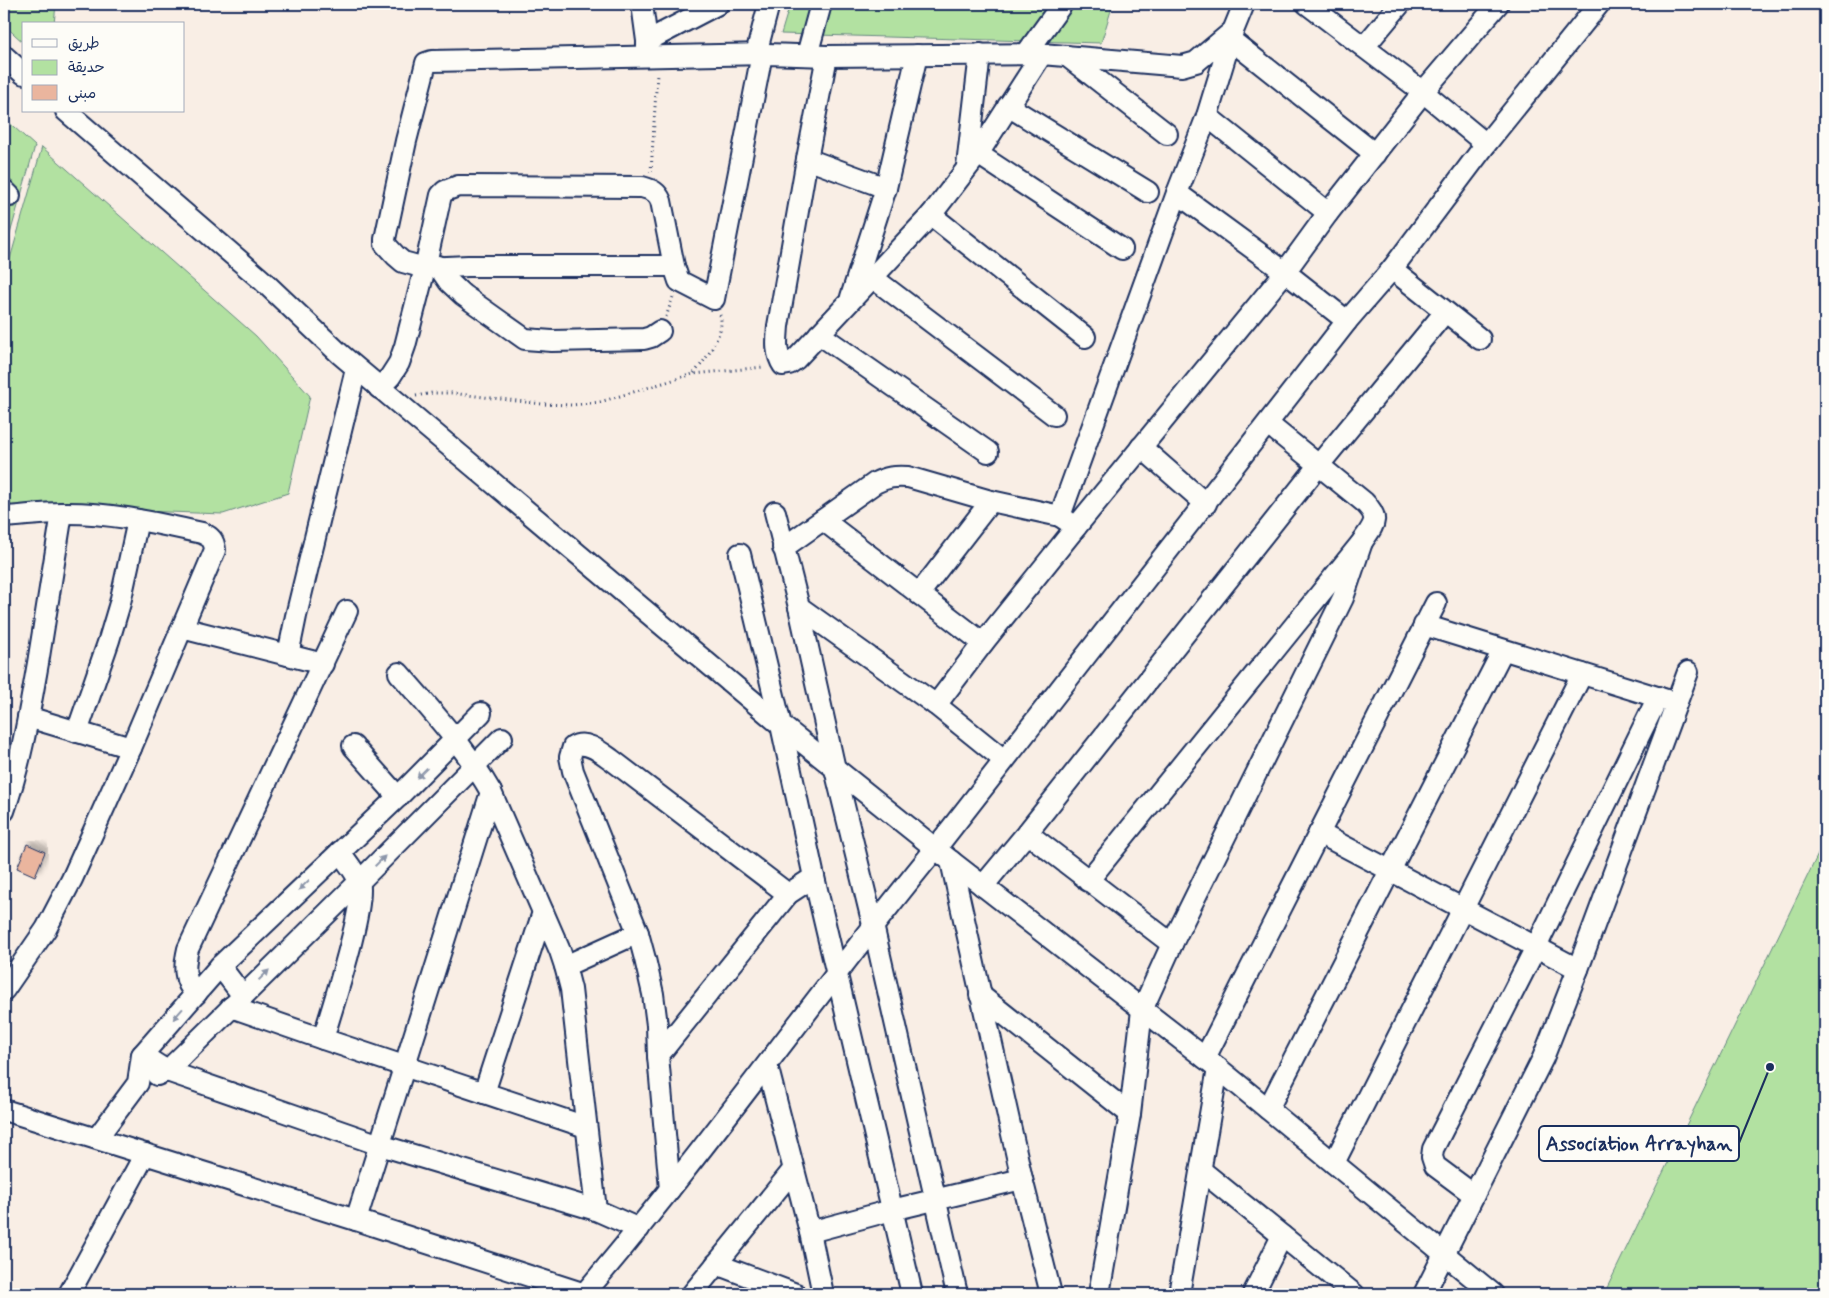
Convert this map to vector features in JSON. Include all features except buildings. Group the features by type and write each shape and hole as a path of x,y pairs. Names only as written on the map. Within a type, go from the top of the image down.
{"street":[{"path":"642,4 651,51"},
{"path":"651,51 718,4"},
{"path":"769,4 759,54 714,299 677,274 431,267 403,262 385,244 406,141 426,63 432,61 651,51 759,54 807,55 827,56 1034,54 1182,66 1196,62 1232,36"},
{"path":"807,55 821,4"},
{"path":"827,56 778,326 778,358 783,365 789,364 796,359 873,278 931,215 972,162 1008,106 1062,4"},
{"path":"1068,522 1177,193 1208,116 1232,36 1244,4"},
{"path":"1308,4 1423,92 1486,144"},
{"path":"1364,47 1400,4"},
{"path":"936,705 983,643 1068,522 1141,447 1285,272 1328,213 1423,92 1498,4"},
{"path":"4,1110 356,1220 584,1294 640,1229 873,925 944,855 1004,760 1206,504 1347,320 1392,269 1486,144 1599,4"},
{"path":"1232,36 1375,154"},
{"path":"972,162 980,54"},
{"path":"851,299 886,188 917,55"},
{"path":"4,56 22,72"},
{"path":"1067,56 1167,134"},
{"path":"1008,106 1148,192"},
{"path":"67,112 263,282 356,369 399,403 589,565 834,769 1212,1063 1493,1294"},
{"path":"1208,116 1328,213"},
{"path":"807,159 886,188"},
{"path":"972,162 1122,249"},
{"path":"379,388 390,377 399,362 431,267 441,195 450,188 458,186 642,187 650,189 657,193 661,201 677,274"},
{"path":"1177,193 1347,320"},
{"path":"931,215 1085,338"},
{"path":"431,267 463,296 525,339 552,341 644,338 651,337 660,332"},
{"path":"1392,269 1480,339"},
{"path":"873,278 1054,414"},
{"path":"983,886 1318,466 1446,312"},
{"path":"818,334 988,452"},
{"path":"288,655 356,369"},
{"path":"1088,881 1362,542 1374,521 1373,511 1364,502 1268,424"},
{"path":"1141,447 1206,504"},
{"path":"783,548 875,484 894,476 908,477 1068,522"},
{"path":"919,594 991,501"},
{"path":"775,512 799,607 834,769 873,925 957,1294"},
{"path":"4,517 62,513 138,520 202,533 213,539 215,550 131,748 72,879 46,928 10,970 4,990"},
{"path":"4,811 15,781 28,717 62,513"},
{"path":"77,732 120,603 138,520"},
{"path":"823,520 983,643"},
{"path":"1099,1294 1130,1114 1142,1010 1172,944 1343,598 1362,542"},
{"path":"740,554 912,1294"},
{"path":"1179,1294 1202,1171 1212,1063 1319,833 1436,602"},
{"path":"799,607 936,705 1004,760"},
{"path":"196,994 189,987 185,975 185,961 188,949 347,611"},
{"path":"1424,626 1667,700"},
{"path":"182,628 323,664"},
{"path":"1268,1109 1503,650"},
{"path":"1474,1195 1435,1166 1432,1157 1433,1150 1536,947 1622,770 1667,700 1688,672"},
{"path":"399,673 456,738 491,792 565,966 572,998 596,1210"},
{"path":"1334,1163 1582,674"},
{"path":"1424,1294 1543,1058 1648,780 1667,700"},
{"path":"97,1138 138,1083 142,1055 220,966 398,797 481,713"},
{"path":"28,717 131,748"},
{"path":"138,1083 167,1071 502,738"},
{"path":"670,1190 653,994 638,933 573,771 570,757 571,751 578,744 585,745 612,760 788,894"},
{"path":"353,746 398,797"},
{"path":"1622,770 1648,780"},
{"path":"356,1220 491,792"},
{"path":"1027,833 1172,944"},
{"path":"1319,833 1578,969"},
{"path":"323,1040 355,924 360,895 359,882 340,852"},
{"path":"944,855 980,995 1022,1179 1052,1294"},
{"path":"658,1056 788,894 814,877"},
{"path":"484,1093 543,912"},
{"path":"565,966 638,933"},
{"path":"220,966 237,1001 323,1040 586,1127"},
{"path":"980,995 1130,1114"},
{"path":"142,1055 167,1071 380,1144 596,1210 640,1229"},
{"path":"767,1065 810,1232 823,1294"},
{"path":"69,1294 145,1154"},
{"path":"692,1294 793,1170"},
{"path":"1202,1171 1282,1236 1346,1292"},
{"path":"810,1232 1022,1179"},
{"path":"1253,1294 1282,1236"},
{"path":"716,1264 796,1294"}],"path":[{"path":"650,189 651,51"},
{"path":"660,332 677,274"},
{"path":"693,374 702,364 717,338 721,319 714,299"},
{"path":"399,403 416,396 432,393 473,395 542,404 572,405 600,402 693,374 783,365"}],"green space":[{"path":"4,4 56,4 54,22 22,22 22,41 4,25"},
{"path":"790,4 1113,4 1101,43 781,34"},
{"path":"4,118 35,146 4,255"},
{"path":"42,147 256,336 310,396 288,493 223,514 4,506 4,280"},
{"path":"1825,840 1825,1294 1604,1294"}],"place":[{"name":"Association Arrayhan","path":"1770,1067"}]}
